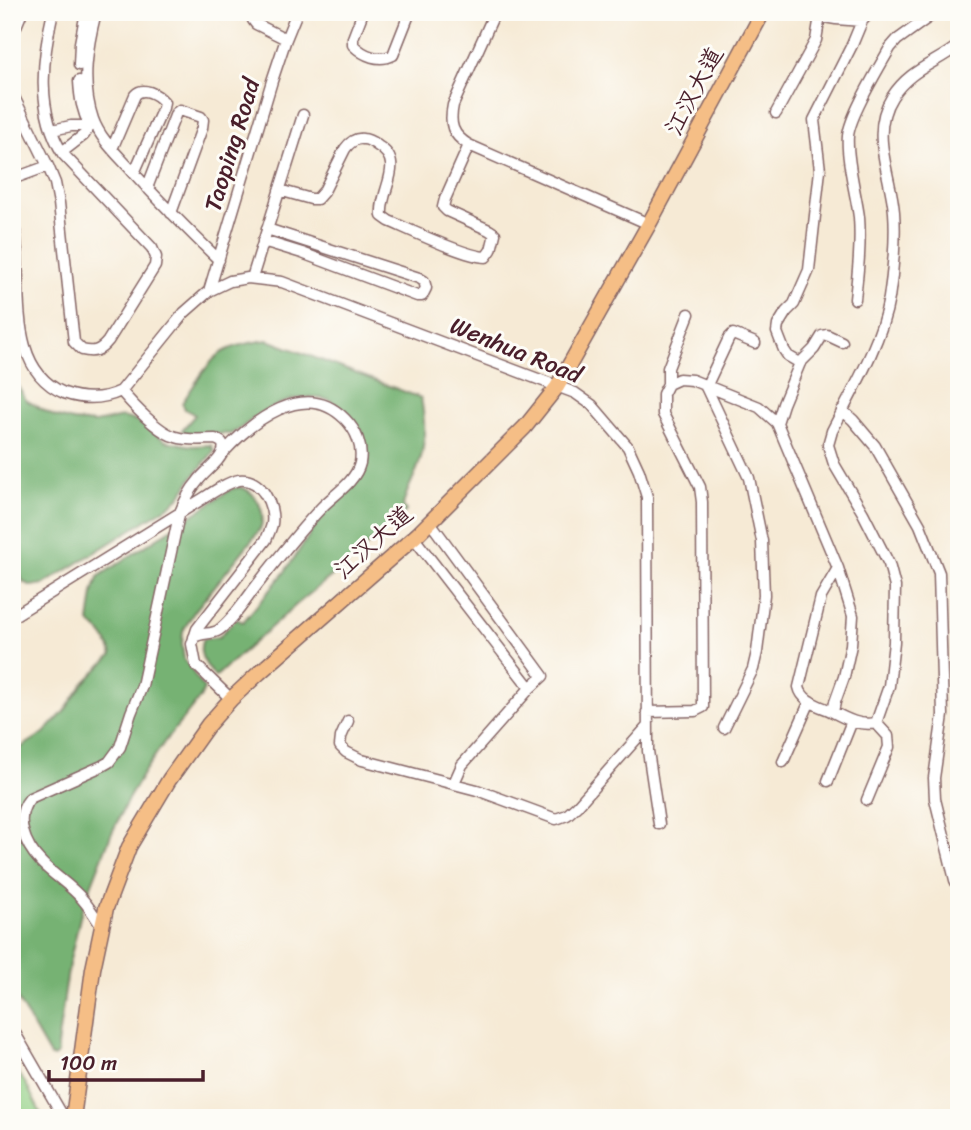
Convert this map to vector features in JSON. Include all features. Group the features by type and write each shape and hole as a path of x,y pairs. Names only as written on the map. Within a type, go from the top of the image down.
{"main road":[{"name":"江汉大道","path":"73,1118 93,969 106,908 129,847 169,780 208,725 231,699 414,538 525,427 557,387 649,224 762,12"}],"street":[{"path":"12,36 22,12"},
{"path":"12,93 55,183 74,342 82,350 97,351 108,341 155,267 156,257 152,248 62,152 52,130 43,86 45,53 53,12"},
{"path":"86,12 80,43 80,98 90,126"},
{"path":"96,12 86,58 87,97 99,133 147,188 219,261"},
{"path":"256,12 253,20 256,24 286,39"},
{"name":"Taoping Road","path":"209,291 286,39 297,12"},
{"path":"363,12 353,45 374,58 385,60 393,55 410,12"},
{"path":"495,12 453,105 451,113 454,132 469,145 649,224"},
{"path":"795,12 866,17 814,120 820,170 809,270 794,303 778,325 777,332 788,356 800,363"},
{"path":"855,299 859,219 848,144 849,129 890,48 936,12"},
{"path":"776,113 816,40 822,14"},
{"path":"876,723 889,686 894,642 895,587 889,564 834,464 828,445 832,431 873,348 889,298 894,215 882,149 885,111 891,98 912,74 959,45"},
{"path":"112,149 138,91 144,90 164,102 134,173"},
{"path":"147,188 176,113 180,110 201,117 202,128 171,213"},
{"path":"252,278 303,115"},
{"path":"52,130 90,126"},
{"path":"62,152 84,135 90,126"},
{"path":"279,190 317,199 324,191 349,143 361,138 368,140 388,154 393,168 384,195 382,216 458,250 486,257 491,250 495,234 443,207 444,199 469,145"},
{"path":"13,176 48,166"},
{"path":"12,216 22,348 29,364 50,386 76,397 109,397 121,391 184,313 209,291"},
{"path":"263,242 319,259 416,296 422,296 426,288 424,281 419,278 267,229"},
{"name":"Wenhua Road","path":"209,291 230,281 252,278 282,282 575,393 592,405 628,447 647,497 647,727 659,824"},
{"path":"647,712 695,711 703,707 700,487 663,414 663,394 668,384 668,368 689,314"},
{"path":"706,387 733,334 755,343"},
{"path":"777,424 800,363 822,336 827,335 842,342"},
{"path":"668,384 679,379 692,380 759,407 777,424 838,568 853,616 851,645 834,712"},
{"path":"706,387 749,478 762,541 764,595 757,652 753,669 724,728"},
{"path":"121,391 133,405 171,435 177,438 221,441 223,450 220,456"},
{"path":"102,928 82,899 35,855 22,829 24,806 30,798 102,766 120,747 147,670 178,514 186,496 200,477 246,430 264,417 306,402 331,408 352,426 359,439 360,463 356,475 298,533 232,617 217,632 194,637"},
{"path":"842,410 875,446 920,525 939,573 943,715 934,789 944,838 959,888"},
{"path":"12,617 229,483 244,480 261,488 269,498 273,523 266,540 197,629 192,644 196,665 231,699"},
{"path":"430,522 543,676 462,765 454,783"},
{"path":"414,538 530,688"},
{"path":"838,568 821,597 799,687 801,694 810,701 852,722 866,725 876,723"},
{"path":"783,762 810,701"},
{"path":"348,721 340,746 362,760 454,783 556,818 567,815 577,806 647,727"},
{"path":"828,781 852,722"},
{"path":"867,800 889,747 888,736 876,723"},
{"path":"12,1028 64,1118"}],"green space":[{"path":"268,340 421,398 423,448 404,500 406,511 215,677 201,654 203,639 219,637 236,619 243,622 284,573 320,519 361,476 365,451 361,430 348,414 330,400 311,397 279,404 230,434 185,433 182,430 195,415 185,409 182,403 215,358 237,346"},
{"path":"17,385 26,400 54,416 95,423 122,417 137,421 166,441 192,446 211,445 214,451 179,498 169,506 44,584 32,586 23,582 18,570 12,505 12,391"},
{"path":"239,487 251,493 260,504 262,525 194,612 183,631 184,659 204,689 144,772 111,835 82,909 69,964 58,1053 54,1057 50,1056 12,990 12,753 44,733 63,713 83,684 112,655 104,637 89,622 98,577"},
{"path":"12,1065 26,1084 43,1118 12,1118"}]}
